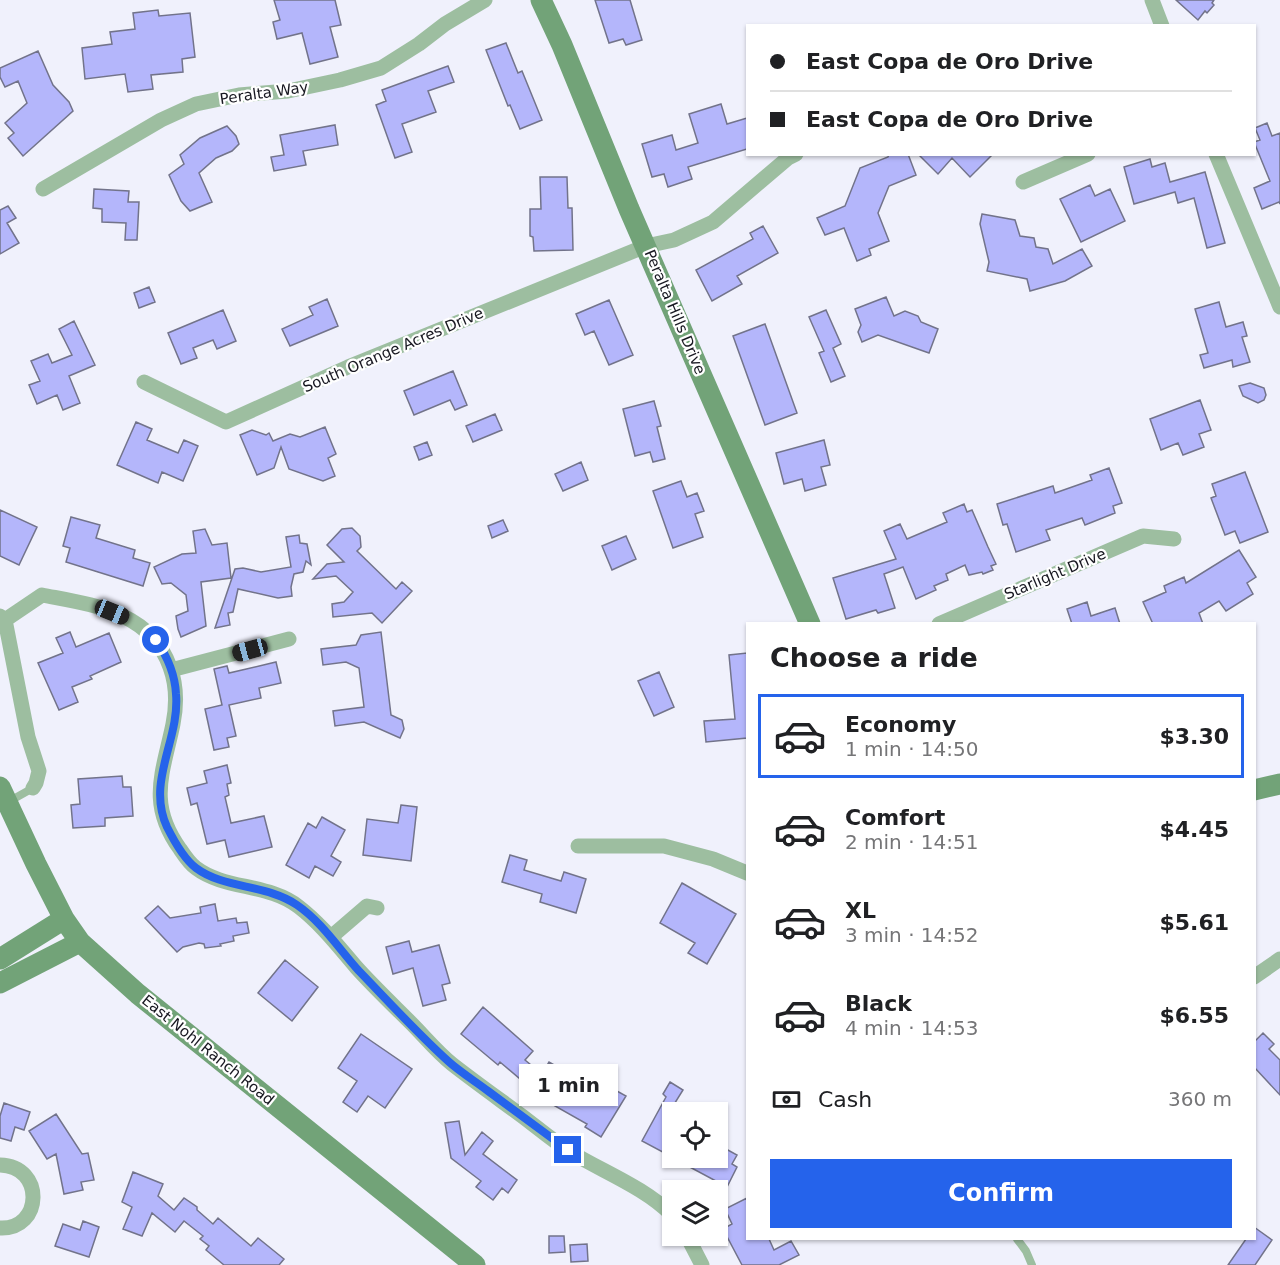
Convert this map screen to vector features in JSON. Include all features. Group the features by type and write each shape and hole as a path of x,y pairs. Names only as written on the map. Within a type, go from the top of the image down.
{"street":[{"name":"Peralta Way","path":"43,189 161,120 196,104 239,94 288,91 381,68 445,24 485,0"},
{"name":"Peralta Hills Drive","path":"541,0 809,622"},
{"path":"1152,0 1161,24"},
{"name":"South Orange Acres Drive","path":"144,382 226,422 348,367 646,246 674,240 713,222 792,156"},
{"path":"1023,182 1083,156"},
{"path":"1217,156 1280,307"},
{"name":"Starlight Drive","path":"944,622 1143,536 1174,538"},
{"path":"33,788 39,771 28,737 2,618 42,595 112,612 144,627 165,653 177,696 159,789 161,808 167,826 179,848 194,867 211,876 279,894 299,906 449,1062 568,1150 649,1196 662,1207"},
{"path":"171,670 289,639"},
{"path":"1256,790 1280,784"},
{"name":"East Nohl Ranch Road","path":"4,795 64,919 80,942 138,994 475,1265"},
{"path":"578,846 664,846 746,873"},
{"path":"331,937 367,906 377,908"},
{"path":"0,959 64,919"},
{"path":"0,983 80,942"},
{"path":"1256,976 1280,959"},
{"path":"0,1165 10,1166 22,1172 31,1184 34,1198 30,1212 21,1223 8,1229 0,1228"},
{"path":"692,1246 702,1265"}],"lane":[{"path":"4,795 33,788"},
{"path":"1018,1240 1032,1265"}],"building":[{"path":"274,0 335,0 341,25 330,27 338,57 310,64 302,33 277,39 273,22 280,20"},
{"path":"595,0 630,0 642,40 626,45 623,39 609,43"},
{"path":"1176,0 1214,0 1212,3 1214,5 1198,20"},
{"path":"158,10 159,16 190,13 195,57 182,59 183,72 151,75 153,89 128,92 125,74 85,79 82,48 112,44 110,32 135,29 133,13"},
{"path":"506,43 518,73 522,71 542,120 520,129 510,105 508,106 486,50"},
{"path":"38,51 53,85 69,102 73,111 23,156 8,138 14,133 5,123 27,103 18,81 5,87 0,77 0,68"},
{"path":"448,66 454,82 428,91 436,112 402,124 412,152 395,158 376,105 386,101 382,90"},
{"path":"721,104 727,124 746,118 746,149 688,167 692,179 668,187 664,174 652,177 642,144 672,135 676,150 698,143 689,114"},
{"path":"1267,123 1272,136 1280,133 1280,204 1279,202 1262,209 1254,188 1270,181 1256,147 1256,141 1260,140 1256,128"},
{"path":"335,125 338,145 303,151 306,165 274,171 271,157 284,155 280,135"},
{"path":"227,126 236,136 239,144 232,151 216,158 199,173 212,202 190,211 181,201 169,175 184,164 180,155 200,138"},
{"path":"909,156 916,175 889,186 878,213 889,241 869,249 871,255 857,261 844,228 825,235 817,218 845,206 860,168 888,157"},
{"path":"920,156 991,156 970,177 952,158 938,174"},
{"path":"1150,159 1152,167 1165,163 1170,182 1205,172 1225,243 1207,248 1194,198 1178,203 1175,192 1134,204 1124,167"},
{"path":"540,177 567,177 568,208 572,208 573,250 534,251 533,237 530,236 530,209 541,209"},
{"path":"1090,185 1095,196 1110,189 1125,221 1081,242 1060,199"},
{"path":"94,189 129,191 128,202 139,202 137,240 125,240 126,223 102,222 102,209 93,208"},
{"path":"8,206 16,218 7,223 19,243 0,254 0,210"},
{"path":"982,214 1015,220 1020,236 1034,238 1036,247 1048,249 1053,264 1082,249 1092,266 1065,281 1030,291 1027,279 987,271 989,262 980,224"},
{"path":"763,226 778,253 737,276 742,284 712,301 696,270 753,239 750,233"},
{"path":"149,287 155,302 139,308 134,293"},
{"path":"886,297 894,316 905,311 918,316 921,322 938,329 929,353 878,335 862,342 858,332 861,325 855,309"},
{"path":"327,299 338,326 290,346 282,329 313,315 309,307"},
{"path":"609,300 633,355 609,365 594,331 585,335 576,314"},
{"path":"1219,302 1226,327 1243,322 1247,336 1242,337 1250,362 1233,367 1232,360 1204,368 1200,355 1208,353 1195,309"},
{"path":"223,310 236,341 217,349 213,340 193,348 197,358 181,364 168,333"},
{"path":"826,310 841,344 833,348 845,376 831,382 819,353 824,351 809,317"},
{"path":"74,321 95,365 69,376 80,403 63,410 57,395 37,404 29,385 40,381 31,361 48,354 52,363 72,355 59,329"},
{"path":"765,324 797,413 765,425 733,336"},
{"path":"453,371 467,405 455,410 450,400 414,415 404,391"},
{"path":"1250,383 1264,388 1266,395 1264,400 1258,403 1243,396 1239,386"},
{"path":"1200,400 1211,430 1199,434 1204,447 1183,455 1178,443 1161,450 1150,419"},
{"path":"654,401 661,426 657,427 665,459 653,462 650,452 635,456 623,409"},
{"path":"495,414 502,430 473,442 466,426"},
{"path":"136,422 152,429 147,440 178,453 184,440 198,446 183,481 162,472 158,483 117,465"},
{"path":"325,427 336,454 328,458 335,476 323,481 289,469 281,447 274,468 257,475 240,435 252,430 266,435 269,433 273,441 290,434 300,437"},
{"path":"824,440 830,465 821,467 826,485 805,491 802,479 784,484 776,453"},
{"path":"427,442 432,455 419,460 414,447"},
{"path":"581,462 588,480 563,491 555,474"},
{"path":"1109,468 1122,503 1113,506 1115,513 1085,525 1082,518 1046,530 1050,540 1016,552 1007,524 1003,525 997,504 1053,486 1055,493 1092,480 1090,475"},
{"path":"1245,472 1268,532 1240,543 1235,531 1225,535 1211,498 1216,496 1212,484"},
{"path":"681,481 687,497 697,493 704,511 695,514 703,537 673,548 653,491"},
{"path":"964,504 967,512 972,510 996,564 991,566 993,570 983,574 982,572 969,575 965,565 946,574 948,580 934,586 936,590 916,599 903,567 884,574 895,608 878,613 876,610 846,619 833,578 896,559 884,531 900,524 907,539 947,522 943,513"},
{"path":"0,510 37,527 19,565 0,556"},
{"path":"71,517 100,525 96,538 135,550 133,558 150,563 143,586 66,562 70,548 63,546"},
{"path":"503,520 508,531 492,538 488,526"},
{"path":"352,528 360,536 361,547 357,551 396,589 402,582 412,591 382,623 372,613 333,617 332,604 344,602 353,592 336,576 313,579 327,564 344,562 327,545 342,529"},
{"path":"205,529 212,545 227,543 231,578 201,582 206,626 181,637 176,616 188,611 186,595 171,583 162,584 154,567 182,554 196,553 193,531"},
{"path":"299,535 300,543 307,544 311,565 306,561 303,572 294,574 291,587 292,596 278,598 238,589 233,612 228,613 230,625 215,628 235,569 243,568 261,572 291,567 286,537"},
{"path":"626,536 636,559 612,570 602,546"},
{"path":"1239,550 1256,577 1247,583 1253,594 1226,611 1219,601 1199,613 1202,622 1152,622 1143,602 1166,592 1164,586 1184,577 1186,583"},
{"path":"1087,602 1091,616 1115,608 1119,622 1071,622 1067,609"},
{"path":"70,632 76,647 109,633 121,662 90,676 92,679 72,687 78,702 59,710 38,663 63,653 56,638"},
{"path":"381,632 391,715 402,720 404,729 400,738 364,722 335,726 333,711 364,707 359,668 346,662 323,665 321,649 356,645 361,635"},
{"path":"746,653 746,738 706,742 704,721 735,719 729,655"},
{"path":"276,662 281,683 259,688 261,698 229,705 236,736 227,738 229,747 214,750 205,709 222,705 214,669 227,666 229,673"},
{"path":"659,672 674,707 654,716 638,681"},
{"path":"227,765 231,783 227,784 229,795 225,797 231,823 264,816 272,847 229,857 225,840 207,844 197,803 191,805 187,788 207,783 204,771"},
{"path":"122,776 123,787 131,787 133,816 105,818 105,826 73,828 71,805 80,804 78,779"},
{"path":"401,805 417,807 411,861 363,855 367,819 398,823"},
{"path":"322,817 345,830 331,856 341,862 333,876 315,866 309,878 286,865 308,823 316,828"},
{"path":"510,855 527,860 524,870 561,881 564,872 586,879 576,913 540,902 542,894 502,882"},
{"path":"682,883 736,914 707,964 688,953 695,943 660,923"},
{"path":"215,904 218,921 236,918 237,923 247,922 249,933 233,936 234,941 220,944 221,946 205,948 204,944 199,943 183,947 177,952 145,918 158,906 170,918 201,913 200,907"},
{"path":"409,941 412,952 439,945 450,983 442,985 446,1000 423,1006 413,968 393,974 386,947"},
{"path":"285,960 318,987 292,1021 258,993"},
{"path":"483,1007 533,1051 525,1060 542,1074 549,1062 586,1083 590,1076 626,1096 601,1137 585,1127 587,1124 532,1093 533,1090 500,1062 498,1065 461,1034"},
{"path":"1263,1033 1274,1044 1269,1049 1280,1060 1280,1095 1256,1069 1256,1040"},
{"path":"361,1034 412,1069 385,1108 368,1096 357,1112 343,1102 357,1081 338,1068"},
{"path":"670,1082 683,1090 676,1102 663,1102 666,1097 663,1094"},
{"path":"4,1103 30,1112 24,1130 15,1127 11,1141 0,1138 0,1116"},
{"path":"662,1104 662,1152 642,1141"},
{"path":"56,1114 82,1154 88,1153 94,1180 81,1182 83,1190 64,1194 56,1154 47,1159 29,1131"},
{"path":"459,1121 465,1155 482,1132 493,1141 483,1154 517,1180 508,1193 502,1188 493,1200 476,1187 481,1181 451,1158 445,1123"},
{"path":"728,1150 737,1155 732,1164 737,1167 728,1185 728,1180 714,1180 692,1168 728,1168"},
{"path":"133,1172 163,1184 158,1196 174,1210 184,1198 197,1207 197,1210 213,1224 218,1218 251,1246 258,1238 284,1259 279,1265 224,1265 206,1250 209,1246 200,1239 203,1236 184,1221 175,1232 152,1213 142,1236 123,1229 132,1207 122,1202"},
{"path":"746,1198 746,1240 769,1240 774,1250 791,1241 799,1255 779,1265 742,1265 728,1238 728,1226 732,1224 728,1215 728,1208"},
{"path":"83,1221 99,1227 89,1257 55,1246 63,1224 80,1230"},
{"path":"1256,1228 1272,1240 1255,1265 1228,1265 1245,1240 1256,1240"},
{"path":"549,1236 564,1236 565,1252 549,1253"},
{"path":"587,1244 588,1261 571,1262 570,1245"}],"route":[{"path":"156,640 165,653 177,696 159,789 161,808 167,826 179,848 194,867 211,876 279,894 299,906 449,1062 568,1150"}]}
